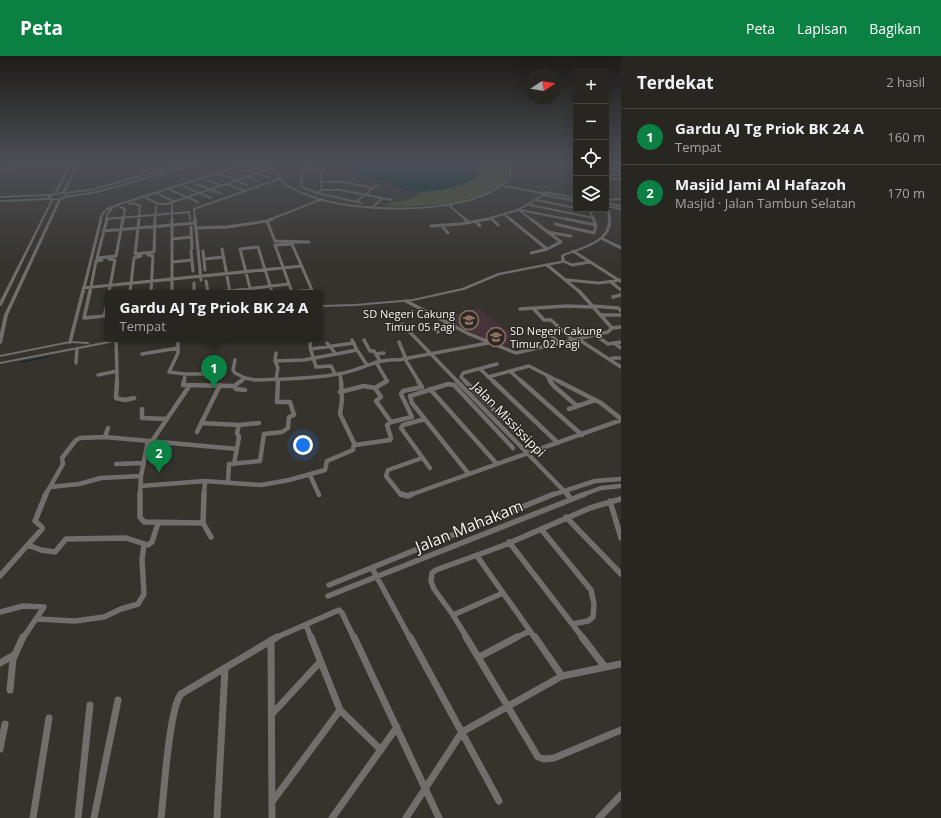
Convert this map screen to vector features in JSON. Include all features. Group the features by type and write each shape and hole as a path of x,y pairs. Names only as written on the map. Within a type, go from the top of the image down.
{"street":[{"path":"0,201 33,199"},
{"path":"0,343 6,315 60,199 47,199"},
{"path":"0,305 51,199"},
{"path":"70,342 102,214 107,209 140,199"},
{"path":"147,199 158,205 184,199"},
{"path":"168,199 175,202"},
{"path":"191,199 198,202"},
{"path":"200,277 194,209 221,199"},
{"path":"196,228 227,227 267,221 322,199 375,207 429,208 450,206 480,199"},
{"path":"341,199 367,204"},
{"path":"356,202 360,199"},
{"path":"375,207 383,199"},
{"path":"386,199 392,200"},
{"path":"609,202 621,199"},
{"path":"431,226 475,221 505,215 530,205 537,200 573,207"},
{"path":"115,258 97,258 109,211 132,203 140,206 130,290"},
{"path":"609,203 621,206"},
{"path":"172,204 172,290"},
{"path":"609,204 621,209"},
{"path":"151,290 155,226 158,205"},
{"path":"530,205 594,218"},
{"path":"450,206 468,222"},
{"path":"109,290 123,218 124,210 120,207"},
{"path":"531,253 547,249 561,242 519,210 596,225"},
{"path":"563,261 562,256 604,239 611,223 609,210"},
{"path":"106,219 189,212 190,220"},
{"path":"555,224 594,233 596,225 591,212"},
{"path":"505,215 547,249"},
{"path":"491,218 498,225"},
{"path":"267,221 275,241 309,242"},
{"path":"475,221 480,226"},
{"path":"104,231 195,223"},
{"path":"441,225 448,233"},
{"path":"191,227 193,271"},
{"path":"547,232 571,236"},
{"path":"172,238 191,237"},
{"path":"604,239 621,248"},
{"path":"291,290 276,245 292,243 312,290"},
{"path":"249,288 240,249 258,247 271,290"},
{"path":"222,249 230,290"},
{"path":"203,251 205,270"},
{"path":"573,251 620,280"},
{"path":"135,256 153,254"},
{"path":"204,259 224,257"},
{"path":"105,313 104,316 83,317 97,261 115,258"},
{"path":"172,262 192,260"},
{"path":"323,306 407,302 463,289 499,274 549,267 563,261 572,265 590,262"},
{"path":"83,288 302,266"},
{"path":"549,267 567,280 585,297 612,328"},
{"path":"567,280 611,282 620,280"},
{"path":"206,281 208,290"},
{"path":"611,282 621,290"},
{"path":"194,283 194,290"},
{"path":"240,290 289,284"},
{"path":"613,297 621,295"},
{"path":"407,302 488,343 516,353 596,335 610,331 612,328 621,327"},
{"path":"520,309 567,306 618,308 621,311"},
{"path":"533,308 544,320 551,320 575,339 612,358 621,367"},
{"path":"601,315 621,315"},
{"path":"438,332 434,329 449,323"},
{"name":"Jalan Mississippi","path":"402,324 571,499"},
{"path":"549,334 560,343"},
{"path":"596,335 607,344 621,342"},
{"path":"340,392 364,386 375,388 381,386 388,380 378,362 376,354 374,351 370,350 364,340"},
{"path":"311,349 330,347 353,341 367,365"},
{"path":"0,356 70,342 88,343"},
{"path":"0,363 116,342 116,398 125,400 134,398"},
{"path":"178,342 178,353 169,372 185,374 224,374"},
{"path":"311,342 313,358 317,368 332,366 338,374 342,407 341,418 355,445"},
{"path":"355,445 391,439 387,425 391,422 412,416 401,394 403,391 422,387 405,359 399,342"},
{"path":"327,343 335,353"},
{"path":"235,360 233,370 235,374 245,378 255,380 301,379 338,374 389,359 405,359 488,343"},
{"path":"614,343 621,348"},
{"path":"343,344 346,352"},
{"path":"142,354 178,348"},
{"path":"76,349 76,363"},
{"path":"275,361 295,361 358,350"},
{"path":"228,482 228,465 260,461 264,434 282,432 288,428 289,417 294,415 290,402 277,402 278,368 275,361 276,353"},
{"path":"376,354 384,353"},
{"path":"612,358 621,358"},
{"path":"497,364 463,373 461,377 527,443"},
{"path":"488,366 496,374"},
{"path":"488,377 529,366 595,400 621,420"},
{"path":"480,369 558,443"},
{"path":"510,371 582,435"},
{"path":"98,375 117,372"},
{"path":"185,374 183,380 184,385 234,386 245,378"},
{"path":"547,376 554,386 577,406"},
{"path":"468,473 425,420 410,398 412,395 448,384 454,385 512,448"},
{"path":"190,385 150,441 143,463 141,476 140,517 144,522 203,523"},
{"path":"197,432 220,386"},
{"path":"234,386 236,389 244,390"},
{"path":"375,388 381,397 376,401 391,422"},
{"path":"430,389 497,464"},
{"path":"570,409 595,400"},
{"path":"142,409 142,418 167,419"},
{"path":"425,420 403,425 401,428 430,468"},
{"path":"422,458 388,470 386,473 386,476 401,495 408,496 468,473 582,435 621,420"},
{"path":"201,423 239,425 259,424"},
{"path":"234,464 239,437 237,433 239,425"},
{"path":"105,437 108,428"},
{"path":"0,576 42,528 35,521 42,502 63,464 62,458 76,440 105,437 237,449"},
{"path":"141,486 205,481 261,485 288,481 325,470 327,461 353,450 355,445"},
{"path":"116,464 143,463"},
{"path":"310,475 318,496"},
{"path":"50,487 79,484 102,478 141,476"},
{"name":"Jalan Mahakam","path":"329,585 563,491 595,481 621,479"},
{"path":"205,481 203,523 211,537"},
{"name":"Jalan Mahakam","path":"328,596 571,499 601,488 621,486"},
{"path":"621,498 566,517 542,529 477,556 436,570 431,575 431,581 434,589 453,615 509,706 538,757 544,759 554,758 621,730"},
{"path":"610,501 621,538"},
{"path":"566,517 621,574"},
{"path":"28,545 41,550 56,551 66,538 126,538 148,545 152,542 158,523"},
{"path":"542,529 591,590 594,604 593,617 588,621 572,624"},
{"path":"509,542 605,667"},
{"path":"37,619 75,621 104,617 121,609 138,604 144,594 142,560 144,544"},
{"path":"477,556 562,676"},
{"path":"372,568 499,800"},
{"path":"453,615 503,593"},
{"path":"0,612 23,606 44,606 37,619 21,641 14,656 10,690"},
{"path":"161,818 173,717 177,699 181,694 225,669 271,640 306,626 338,610 341,611 439,818"},
{"path":"306,626 340,710 381,750"},
{"path":"479,657 530,631"},
{"path":"271,640 272,818"},
{"path":"0,663 14,656"},
{"path":"272,714 320,662"},
{"path":"406,818 462,732 562,676 621,664"},
{"path":"217,818 225,669"},
{"path":"94,818 118,700"},
{"path":"78,818 90,705"},
{"path":"272,802 340,710"},
{"path":"33,818 49,718"},
{"path":"0,749 5,724"},
{"path":"332,818 397,727"},
{"path":"599,818 621,795"}],"shaded area":[{"path":"478,308 511,333 519,342 496,345 442,318"}],"green space":[{"path":"411,199 472,199 432,205 386,206 391,202 405,201"}],"waterway":[{"path":"0,199 18,199"},
{"path":"21,362 48,357"}],"place":[{"name":"SD Negeri Cakung Timur 05 Pagi","path":"469,320"},
{"name":"SD Negeri Cakung Timur 02 Pagi","path":"496,337"},
{"name":"Gardu AJ Tg Priok BK 24 A","path":"214,388"},
{"name":"Masjid Jami Al Hafazoh","path":"159,473"}]}
